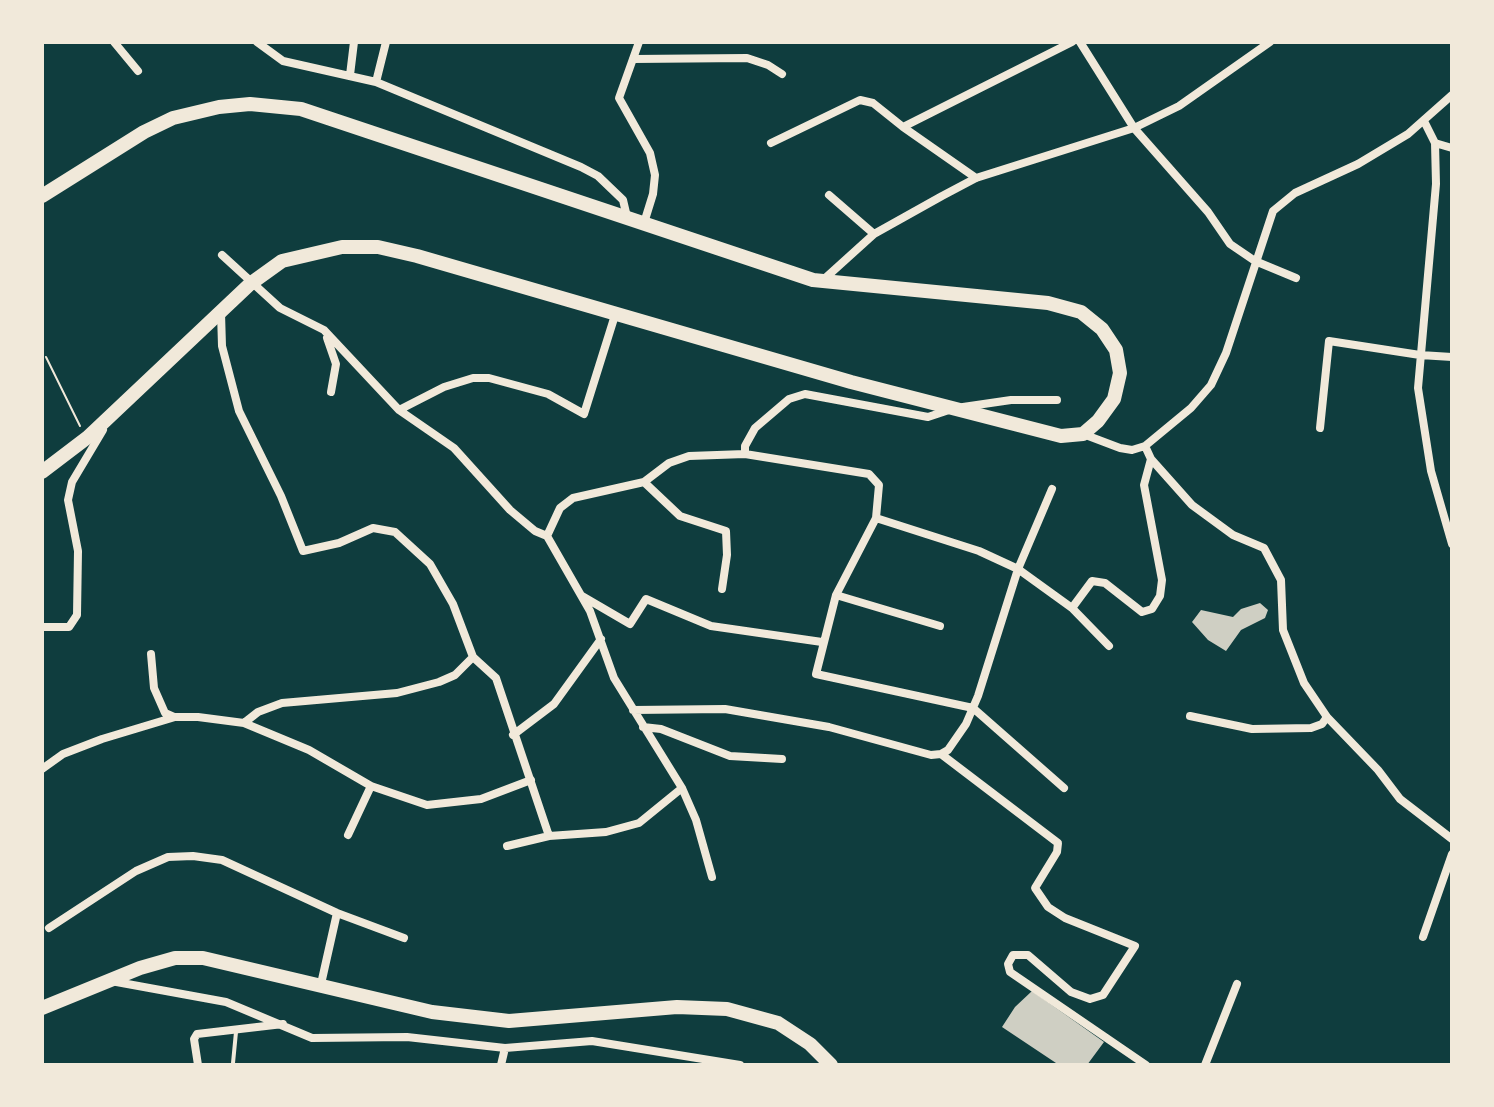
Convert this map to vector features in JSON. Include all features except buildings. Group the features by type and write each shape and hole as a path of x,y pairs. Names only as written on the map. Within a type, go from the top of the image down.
{"main road":[{"path":"42,196 144,132 173,118 219,107 250,104 301,109 822,281 1048,303 1081,312 1102,329 1116,350 1120,373 1114,399 1083,434 1053,435 950,409 616,311 378,247 315,251 282,261 250,284 221,308 88,437 42,472"},
{"path":"42,1008 175,958 203,958 432,1012 509,1021 677,1007 727,1009 778,1023 810,1044 831,1065"}],"street":[{"path":"114,42 138,71"},
{"path":"257,42 283,61 376,82 598,176 623,200 627,217"},
{"path":"350,75 354,42"},
{"path":"376,82 386,42"},
{"path":"639,42 619,98 650,153 655,175 644,223"},
{"path":"903,127 1072,42"},
{"path":"1080,42 1134,128 1208,212 1230,244 1255,261 1296,278"},
{"path":"822,281 874,234 976,178 1134,128 1179,106 1270,42"},
{"path":"633,59 747,58 782,74"},
{"path":"1083,434 1132,450 1145,446 1191,408 1211,385 1226,353 1265,228 1280,202 1371,156 1424,121 1452,95"},
{"path":"771,143 860,100 873,103 976,178"},
{"path":"1424,121 1435,143 1435,197 1418,388 1423,432 1448,515 1452,544"},
{"path":"1435,143 1452,148"},
{"path":"829,195 874,234"},
{"path":"222,255 250,284 280,308 324,330 399,410 454,448 510,510 526,525 547,536 582,596 614,678 682,788 696,820 712,877"},
{"path":"221,308 222,346 239,411 281,496 303,551 339,543 373,528 383,529 404,538 430,564 453,604 473,657 496,678 549,836"},
{"path":"399,410 462,381 489,378 548,394 584,414 616,311"},
{"path":"324,330 336,364 331,392"},
{"path":"1320,428 1327,342 1452,357"},
{"path":"745,454 745,446 755,428 789,399 805,394 928,417 950,409 1011,400 1057,400"},
{"path":"42,627 69,627 77,615 78,551 68,500 76,474 114,412"},
{"path":"1145,446 1151,459 1192,505 1233,535 1264,548 1281,580 1283,630 1304,683 1327,717 1378,770 1400,799 1452,839"},
{"path":"547,536 566,502 606,489 644,482 677,459 721,453 745,454 869,474 879,485 876,518 836,595 816,674 973,708 1064,788"},
{"path":"1072,608 1092,581 1105,583 1137,611 1148,611 1156,604 1162,580 1144,485 1151,459"},
{"path":"644,482 680,516 726,531 727,555 722,589"},
{"path":"633,710 725,709 829,727 931,755 944,752 973,708 1018,569 1052,489"},
{"path":"876,518 979,551 1018,569 1072,608 1109,646"},
{"path":"836,595 940,626"},
{"path":"582,596 630,624 646,599 711,626 822,642"},
{"path":"513,735 554,704 601,639"},
{"path":"151,654 154,688 165,713 175,717 244,723 309,750 371,786 411,801 441,805 481,799 531,780"},
{"path":"244,723 258,712 282,703 397,693 439,682 455,675 473,657"},
{"path":"1190,716 1252,729 1311,728 1322,724 1327,717"},
{"path":"42,769 79,747 175,717"},
{"path":"643,727 661,729 730,756 782,759"},
{"path":"944,752 1058,843 1057,852 1035,888 1048,907 1065,918 1135,946 1103,995 1090,999 1071,992 1028,955 1013,955 1008,964 1014,976 1146,1065"},
{"path":"348,835 371,786"},
{"path":"507,846 549,836 606,832 639,823 682,788"},
{"path":"1423,937 1452,854"},
{"path":"49,928 158,860 193,856 222,860 337,913 404,938"},
{"path":"321,984 337,913"},
{"path":"111,981 226,1002 312,1038 407,1037 505,1048 592,1041 740,1065"},
{"path":"1205,1065 1237,984"},
{"path":"198,1065 195,1036 283,1024"},
{"path":"501,1065 505,1048"}],"lane":[{"path":"233,1063 236,1029"}],"path":[{"path":"46,357 69,409 88,437"}]}
